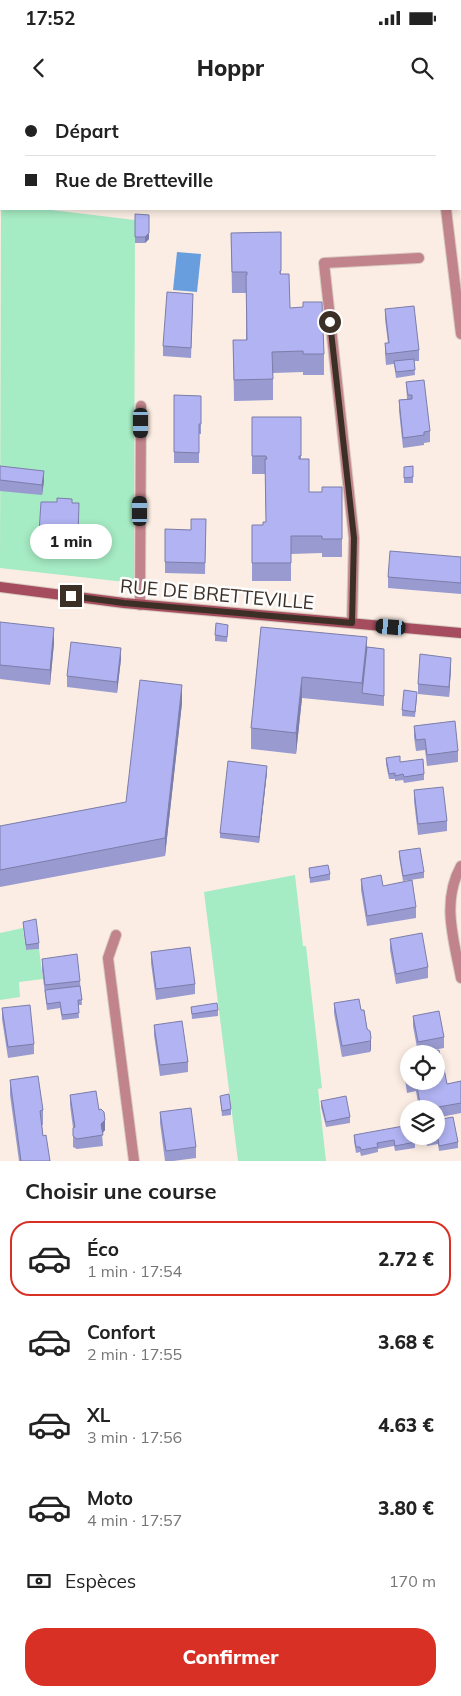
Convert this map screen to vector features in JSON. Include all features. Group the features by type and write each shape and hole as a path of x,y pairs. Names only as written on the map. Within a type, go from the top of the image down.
{"main road":[{"name":"RUE DE BRETTEVILLE","path":"0,586 140,605 461,633"}],"street":[{"path":"446,210 461,334"},
{"path":"352,623 354,538 324,263 419,258"},
{"path":"140,605 144,491 141,406"},
{"path":"461,866 453,886 449,905 450,923 461,978"},
{"path":"116,935 108,958 134,1161"}],"green space":[{"path":"1,210 51,210 135,220 134,583 0,568"},
{"path":"295,875 303,946 306,946 322,1088 318,1089 326,1161 238,1161 204,892"},
{"path":"23,928 26,950 39,949 43,979 19,982 20,997 0,1000 0,933"}],"water":[{"path":"177,252 201,254 197,292 173,290"}],"building":[{"path":"135,214 149,215 149,233 145,237 135,237"},
{"path":"281,232 280,274 289,274 290,308 303,307 303,302 322,302 324,354 303,354 303,351 272,352 273,379 234,380 233,340 247,340 247,272 232,272 231,233"},
{"path":"167,292 193,294 191,348 163,346"},
{"path":"414,306 419,350 386,354 385,343 389,343 385,309"},
{"path":"414,359 415,370 396,372 394,361"},
{"path":"424,380 430,431 424,432 424,435 403,438 399,400 412,399 412,395 408,395 406,382"},
{"path":"174,395 201,396 199,453 174,452"},
{"path":"252,417 301,417 301,456 299,456 299,459 309,459 309,492 322,492 322,487 342,487 342,539 322,539 322,536 291,536 291,563 252,563 252,525 263,525 263,522 266,522 265,459 267,459 266,456 252,456"},
{"path":"0,466 44,471 42,485 0,480"},
{"path":"413,466 413,477 404,478 404,467"},
{"path":"57,498 72,499 72,503 79,503 78,535 39,533 41,502 57,502"},
{"path":"191,519 206,519 205,563 165,562 165,529 191,530"},
{"path":"390,551 461,557 461,583 388,577"},
{"path":"0,622 54,628 50,670 0,665"},
{"path":"216,623 228,625 227,637 215,635"},
{"path":"261,627 367,637 362,683 302,677 296,733 251,728"},
{"path":"71,642 121,648 117,682 67,676"},
{"path":"367,647 384,649 384,696 362,693"},
{"path":"420,654 451,658 449,687 418,684"},
{"path":"140,680 182,685 165,838 0,870 0,826 126,802"},
{"path":"404,690 417,692 415,712 402,710"},
{"path":"455,721 458,751 427,755 425,739 416,740 414,726"},
{"path":"400,756 400,762 423,759 424,774 404,777 403,774 395,776 395,773 389,774 386,758"},
{"path":"228,761 267,766 259,837 220,833"},
{"path":"443,787 447,821 418,824 414,790"},
{"path":"420,848 424,872 403,876 399,851"},
{"path":"328,865 330,874 310,878 309,868"},
{"path":"381,875 383,886 412,880 416,907 367,916 361,879"},
{"path":"36,919 39,943 26,945 23,922"},
{"path":"422,933 428,967 396,974 390,939"},
{"path":"190,947 195,984 156,989 151,952"},
{"path":"77,954 80,981 45,985 42,959"},
{"path":"80,986 82,1000 78,1000 79,1013 62,1015 60,1002 47,1004 45,990"},
{"path":"359,999 361,1010 364,1010 367,1029 370,1031 370,1041 342,1046 334,1003"},
{"path":"217,1003 218,1010 192,1014 191,1007"},
{"path":"30,1005 34,1044 8,1047 2,1008"},
{"path":"439,1011 444,1037 418,1042 413,1016"},
{"path":"182,1021 188,1062 160,1065 154,1025"},
{"path":"445,1074 447,1084 461,1081 461,1103 445,1106 445,1100 419,1100 418,1090 445,1090"},
{"path":"38,1076 43,1110 40,1111 43,1136 46,1135 50,1161 21,1161 10,1080"},
{"path":"96,1091 99,1110 101,1109 104,1112 105,1120 101,1124 103,1135 77,1139 73,1136 73,1128 75,1127 70,1095"},
{"path":"229,1094 231,1109 222,1111 220,1096"},
{"path":"346,1096 350,1117 326,1122 321,1101"},
{"path":"191,1108 196,1147 166,1151 160,1112"},
{"path":"453,1117 458,1142 445,1145 445,1118"},
{"path":"400,1127 400,1145 395,1146 394,1140 377,1143 378,1147 361,1150 360,1147 356,1147 354,1135"}],"route":[{"path":"71,596 124,603 352,623 354,538 330,322"}]}
